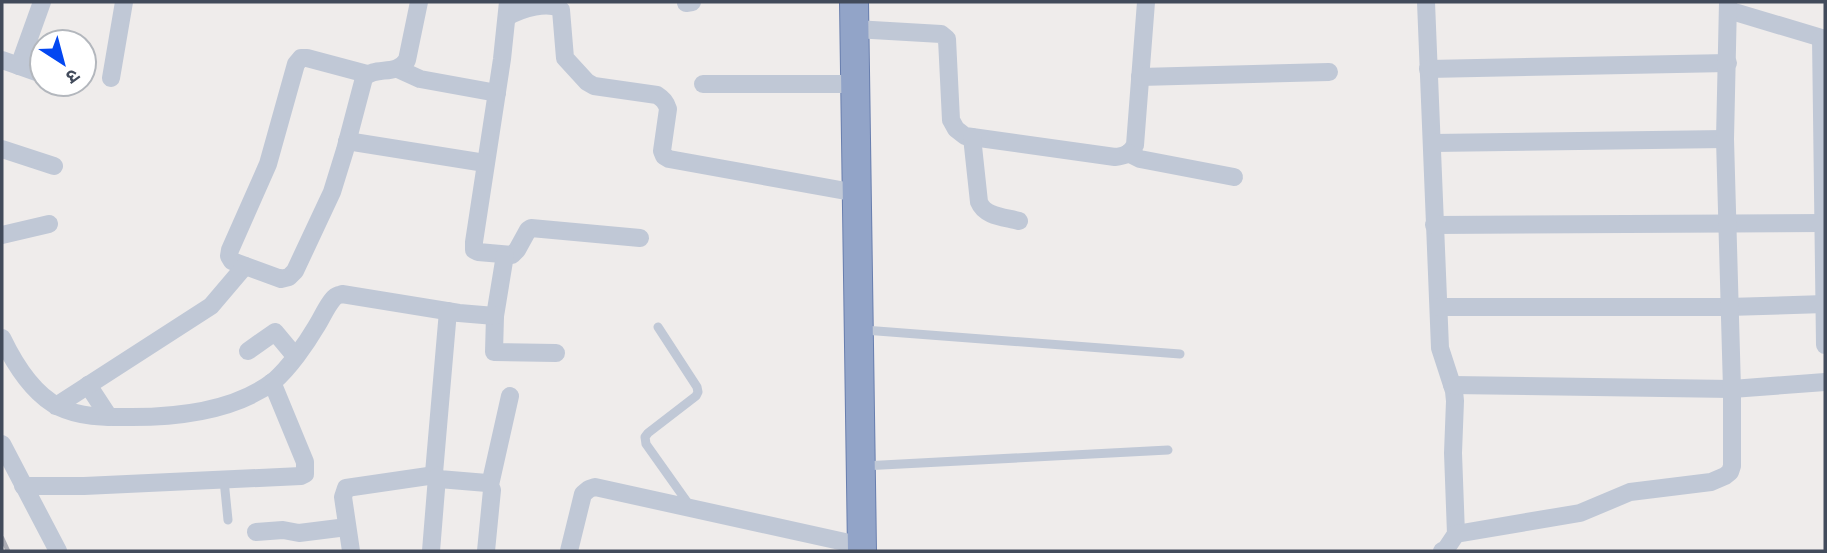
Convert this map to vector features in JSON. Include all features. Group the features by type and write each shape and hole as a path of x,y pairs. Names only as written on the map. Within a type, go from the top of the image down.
{"highway":[{"path":"855,15 863,549"}],"street":[{"path":"28,70 10,63 42,2"},
{"path":"111,78 124,2"},
{"path":"367,74 332,192 295,271 289,277 281,279 232,261 230,250 268,164 300,58 367,74 398,69 407,60 419,2"},
{"path":"640,238 531,228 527,230 515,253 505,255 474,250 507,9 533,3 555,2 559,6 565,58 587,82 594,86 657,95 666,103 668,109 662,151 669,159 857,193"},
{"path":"855,15 945,36 951,120 956,129 965,136 1115,157 1124,156 1132,151 1135,145 1146,2"},
{"path":"1426,2 1440,348 1455,401 1453,453 1456,534 1442,551"},
{"path":"1456,534 1580,513 1630,492 1704,483 1730,472 1732,388 1725,139 1728,6 1823,38 1825,345"},
{"path":"1428,69 1728,63"},
{"path":"398,69 420,79 496,93"},
{"path":"1140,77 1329,72"},
{"path":"703,84 855,84"},
{"path":"972,138 979,202 982,208 987,212 1019,221"},
{"path":"1433,143 1725,139"},
{"path":"347,141 485,163"},
{"path":"2,149 54,166"},
{"path":"1128,153 1140,159 1234,177"},
{"path":"1434,225 1824,223"},
{"path":"2,235 49,224"},
{"path":"505,255 495,316 494,352 556,353"},
{"path":"56,405 211,306 245,266"},
{"path":"2,338 14,361 36,389 56,405 83,415 156,417 206,410 251,394 272,382 312,334 333,299 342,294 495,316"},
{"path":"1439,307 1728,307 1825,304"},
{"path":"431,551 448,311"},
{"path":"248,351 275,332 295,356"},
{"path":"23,486 83,486 301,476 305,474 305,462 272,382"},
{"path":"1452,385 1732,388 1825,382"},
{"path":"88,386 110,417"},
{"path":"486,551 491,485 510,396"},
{"path":"2,444 58,551"},
{"path":"351,551 343,497 346,488 436,476 491,485"},
{"path":"569,551 583,494 595,487 863,549"},
{"path":"256,532 283,530 299,533 347,527"}],"lane":[{"path":"658,327 698,392 648,433 646,444 691,508"},
{"path":"860,330 1180,354"},
{"path":"860,466 1168,450"},
{"path":"224,480 228,520"}],"railway":[{"path":"2,538 8,551"}]}
